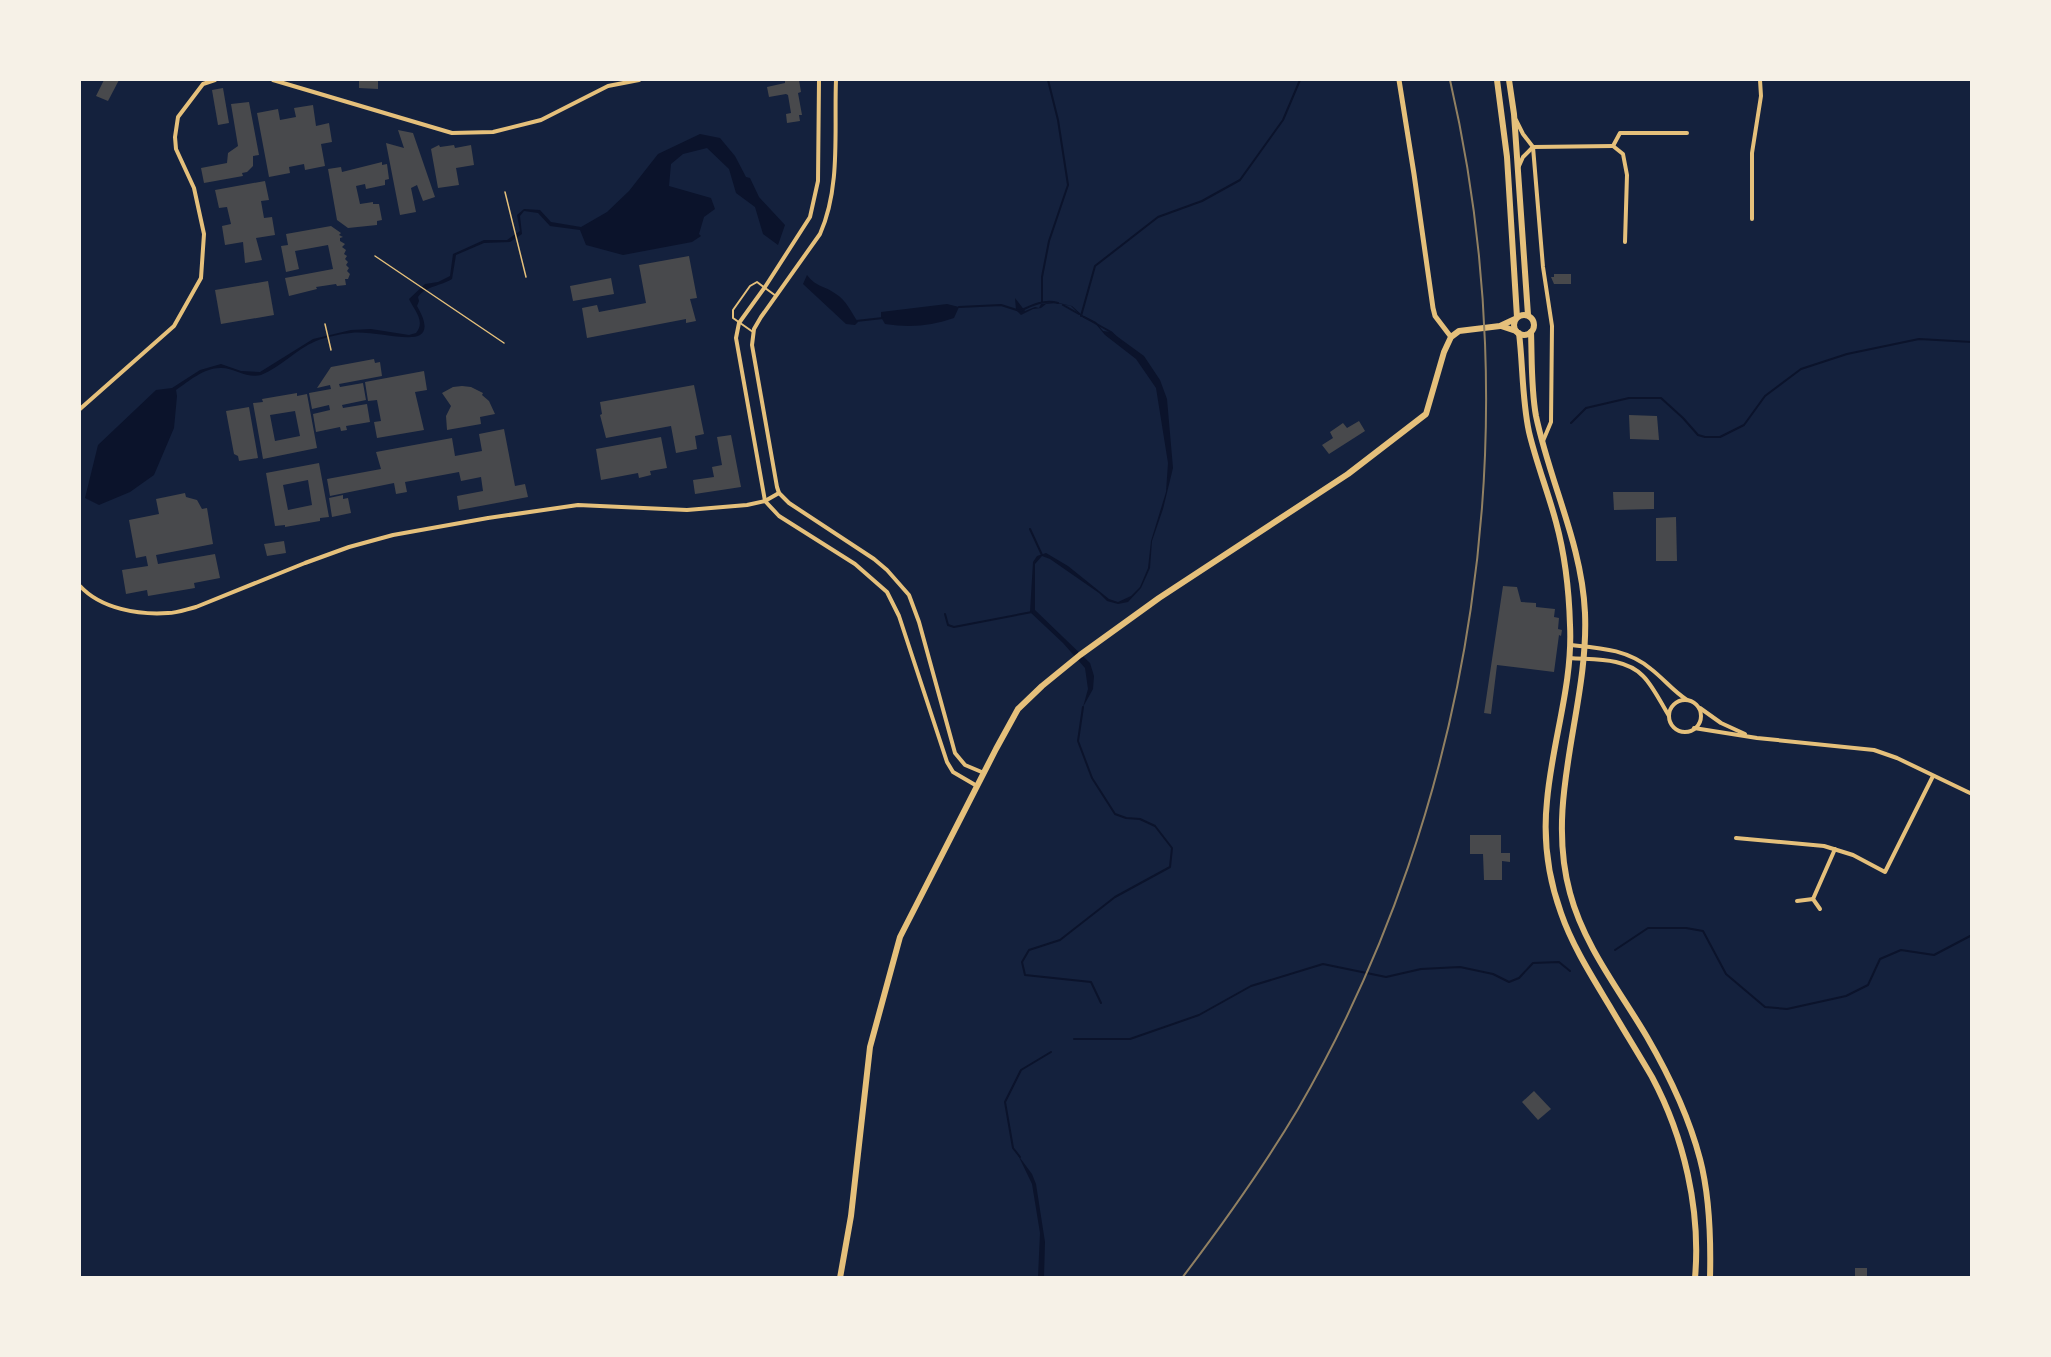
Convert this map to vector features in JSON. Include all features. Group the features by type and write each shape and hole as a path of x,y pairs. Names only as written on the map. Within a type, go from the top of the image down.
{"main road":[{"path":"1497,80 1507,157 1516,318 1514,326 1517,332 1524,400 1529,434 1556,521 1569,601 1569,658 1546,804 1549,872 1554,893 1572,939 1653,1078 1673,1124 1689,1178 1694,1211 1697,1260 1695,1278"},
{"path":"1509,80 1514,114 1528,315 1534,323 1531,332 1534,400 1543,441 1579,563 1584,592 1585,659 1562,806 1561,846 1565,874 1576,913 1594,950 1647,1038 1673,1088 1698,1150 1708,1201 1711,1244 1710,1278"},
{"path":"840,1278 850,1224 870,1047 900,937 1018,709 1042,686 1102,639 1348,474 1426,414 1443,352 1452,337 1468,329 1500,326 1528,315"},
{"path":"1500,326 1525,335 1531,332"}],"street":[{"path":"80,409 174,326 201,278 204,234 194,188 176,149 175,137 178,117 203,84 215,80"},
{"path":"273,80 452,133 493,132 541,120 608,87 639,80"},
{"path":"819,80 818,181 810,217 765,288 739,323 736,338 765,501 779,516 855,564 887,592 899,616 947,762 953,772 978,787"},
{"path":"836,80 833,188 830,208 820,234 761,317 753,332 752,345 757,379 779,492 789,503 863,551 887,570 909,595 919,622 955,753 964,765 985,773"},
{"path":"1399,80 1433,309 1435,316 1452,337"},
{"path":"1752,219 1752,153 1761,96 1760,80"},
{"path":"1514,114 1533,147 1543,267 1552,326 1551,422 1543,441"},
{"path":"1613,146 1620,133 1687,133"},
{"path":"1518,168 1523,157 1533,147 1613,146 1623,154 1627,176 1625,242"},
{"path":"80,586 100,600 131,612 170,613 196,607 349,547 393,535 578,505 687,510 747,505 765,501 779,492"},
{"path":"1570,645 1611,650 1635,657 1653,670 1677,694 1721,723 1752,737"},
{"path":"1569,658 1613,662 1626,665 1643,675 1677,729 1686,731 1694,728 1752,737 1874,750 1971,794"},
{"path":"1669,716 1677,702 1687,700"},
{"path":"1694,728 1700,720 1700,710 1697,706"},
{"path":"1736,838 1824,846 1853,855 1885,872 1933,776"},
{"path":"1813,899 1835,849"},
{"path":"1797,901 1813,899"},
{"path":"1813,899 1820,909"}],"lane":[{"path":"753,332 733,318 733,310 750,286 757,282 777,297"}],"path":[{"path":"506,192 526,277"},
{"path":"375,256 504,343"},
{"path":"326,324 331,350"}],"water":[{"path":"700,134 720,138 735,156 746,177 750,178 759,197 785,225 778,245 763,234 755,207 736,193 729,169 707,148 683,154 671,164 669,186 711,198 715,209 704,217 699,234 701,236 692,242 623,255 586,245 580,230 550,226 538,213 524,211 520,216 522,234 510,242 484,243 456,255 452,279 421,293 417,306 424,329 420,335 407,337 342,334 309,344 261,375 256,376 225,368 202,373 176,390 174,428 154,475 130,492 99,505 85,498 98,445 156,390 172,388 200,370 221,364 241,371 260,372 313,339 351,330 371,329 409,335 416,333 420,324 409,299 425,284 438,282 450,276 453,254 484,240 507,240 520,231 517,215 524,209 540,210 551,222 581,227 607,212 629,191 658,154"},
{"path":"807,275 814,282 840,297 858,322 855,325 846,324 803,284"},
{"path":"1015,298 1025,311 1035,307 1039,308 1041,304 1055,302 1072,306 1082,315 1096,322 1103,331 1111,332 1144,356 1160,380 1167,399 1173,468 1152,541 1150,568 1141,588 1128,602 1118,604 1107,601 1050,559 1042,556 1035,564 1035,610 1090,663 1094,676 1093,689 1083,707 1088,689 1085,668 1063,643 1030,612 1033,562 1037,556 1046,553 1068,566 1109,599 1118,602 1131,596 1140,587 1148,568 1151,541 1166,492 1168,463 1156,388 1136,359 1105,335 1095,323 1082,317 1071,306 1046,304 1041,308 1021,315 1016,310"},
{"path":"947,304 959,307 954,318 937,323 920,326 894,325 885,324 881,317 881,312"},
{"path":"1018,1155 1032,1174 1036,1184 1045,1242 1044,1277 1038,1277 1040,1233 1032,1184"}],"building":[{"path":"104,80 119,80 108,101 96,96"},
{"path":"359,80 378,80 378,89 359,88"},
{"path":"799,80 801,92 798,93 802,115 799,115 800,121 787,123 786,114 791,113 788,95 769,97 767,87 785,83 785,81"},
{"path":"223,88 229,123 218,125 212,90"},
{"path":"249,102 259,155 253,156 253,166 247,172 242,173 243,176 204,183 201,168 227,163 228,153 238,146 231,104"},
{"path":"313,105 316,126 329,123 332,142 321,144 325,166 305,170 304,164 289,167 290,173 269,177 257,113 278,109 280,120 296,117 294,108"},
{"path":"398,130 413,133 435,197 423,201 417,185 411,188 416,212 400,215 386,143 404,148"},
{"path":"439,145 440,147 454,145 455,148 471,145 474,165 456,168 459,185 438,188 431,149"},
{"path":"382,162 382,165 387,164 389,179 385,180 385,185 366,189 365,184 356,186 360,204 373,202 373,204 379,204 382,220 377,221 377,225 348,228 337,220 328,169 341,167 342,172"},
{"path":"265,181 269,200 261,201 264,218 272,217 275,235 256,238 262,260 245,263 243,242 225,245 222,226 231,224 227,207 219,208 215,190"},
{"path":"331,226 341,233 339,235 343,237 340,241 345,244 342,247 346,250 344,254 347,256 346,265 349,268 347,271 350,274 348,279 345,279 346,285 316,287 317,289 289,296 285,278 333,269 328,245 295,251 299,269 286,272 281,246 288,245 286,234"},
{"path":"689,256 697,298 690,299 696,321 686,323 686,319 587,338 582,308 597,305 599,312 646,303 639,265"},
{"path":"1554,274 1571,274 1571,284 1554,284 1551,277 1554,277"},
{"path":"611,278 614,294 573,301 570,286"},
{"path":"268,281 274,315 221,324 215,290"},
{"path":"374,359 375,363 380,362 382,376 339,384 340,387 363,383 366,400 342,405 343,408 367,404 370,422 346,426 347,430 341,431 340,427 316,432 313,414 330,410 329,405 312,409 309,393 331,389 330,385 317,388 331,367"},
{"path":"424,371 427,390 415,392 424,430 377,438 374,422 381,421 377,400 368,401 365,382"},
{"path":"694,385 704,434 695,436 697,449 676,453 671,426 606,438 600,415 602,414 600,402"},
{"path":"453,387 471,387 483,393 482,395 489,401 495,414 480,417 481,424 447,430 446,416 451,406 442,393"},
{"path":"297,393 297,396 307,394 317,448 263,459 253,403 263,402 262,399","holes":["295,411 300,436 275,441 270,415"]},
{"path":"249,407 258,458 239,461 238,456 234,454 226,411"},
{"path":"1629,415 1657,416 1659,440 1630,439"},
{"path":"1359,421 1365,431 1329,454 1322,445 1333,438 1330,432 1343,423 1347,428"},
{"path":"504,429 515,486 525,484 528,497 459,510 457,496 483,491 481,477 461,481 459,472 405,482 407,492 396,494 394,483 330,496 327,479 381,469 376,452 452,438 455,456 482,451 479,434"},
{"path":"731,435 741,487 695,494 693,480 714,477 712,467 722,465 717,437"},
{"path":"661,437 667,468 650,471 651,475 639,478 638,473 601,480 596,449"},
{"path":"319,463 329,517 320,518 320,521 285,527 285,525 275,526 266,473","holes":["308,480 312,505 288,510 283,485"]},
{"path":"1613,492 1654,492 1654,509 1614,510"},
{"path":"185,493 186,497 197,500 202,509 207,508 213,544 156,555 158,564 215,554 220,578 194,583 195,588 148,596 147,590 126,594 122,570 148,566 146,556 136,558 129,520 159,514 156,499"},
{"path":"343,495 343,499 348,498 351,513 332,517 329,498"},
{"path":"1676,517 1677,561 1656,561 1656,518"},
{"path":"284,541 286,553 267,556 264,544"},
{"path":"1503,586 1517,587 1521,602 1536,603 1536,607 1555,609 1554,617 1559,618 1558,629 1562,630 1561,636 1559,635 1554,672 1497,665 1491,714 1484,713"},
{"path":"1470,835 1501,835 1501,853 1510,853 1510,862 1502,861 1502,880 1484,880 1483,854 1470,854"},
{"path":"1534,1091 1551,1109 1538,1120 1522,1102"},
{"path":"1855,1268 1867,1268 1867,1278 1855,1278"}],"waterway":[{"path":"1042,302 1042,277 1049,241 1068,185 1058,120 1048,80"},
{"path":"1081,316 1095,266 1158,217 1202,201 1240,180 1283,120 1300,80"},
{"path":"959,307 1001,305 1020,311 1043,302 1058,303"},
{"path":"1063,305 1079,314"},
{"path":"1084,317 1111,332 1121,342"},
{"path":"856,321 883,318"},
{"path":"1571,423 1586,408 1629,398 1661,398 1698,435 1720,437 1744,425 1765,396 1801,369 1847,354 1919,339 1972,342"},
{"path":"1030,529 1042,555"},
{"path":"945,614 948,625 954,627 1032,612"},
{"path":"1083,707 1078,741 1092,778 1115,814 1140,819 1155,826 1172,848 1170,867 1115,897 1060,940 1029,950 1022,962 1025,975 1091,982 1101,1003"},
{"path":"1615,950 1648,928 1686,928 1703,931 1726,974 1765,1007 1787,1009 1846,996 1868,985 1880,959 1901,950 1934,955 1972,935"},
{"path":"1074,1039 1130,1039 1199,1015 1251,986 1323,964 1386,977 1421,969 1460,967 1493,974 1509,982 1519,978 1533,963 1559,962 1570,971"},
{"path":"1020,1157 1013,1148 1005,1102 1021,1070 1051,1052"}],"railway":[{"path":"1182,1278 1285,1131 1359,991 1408,867 1445,739 1471,609 1484,476 1485,343 1474,211 1450,80"}]}
